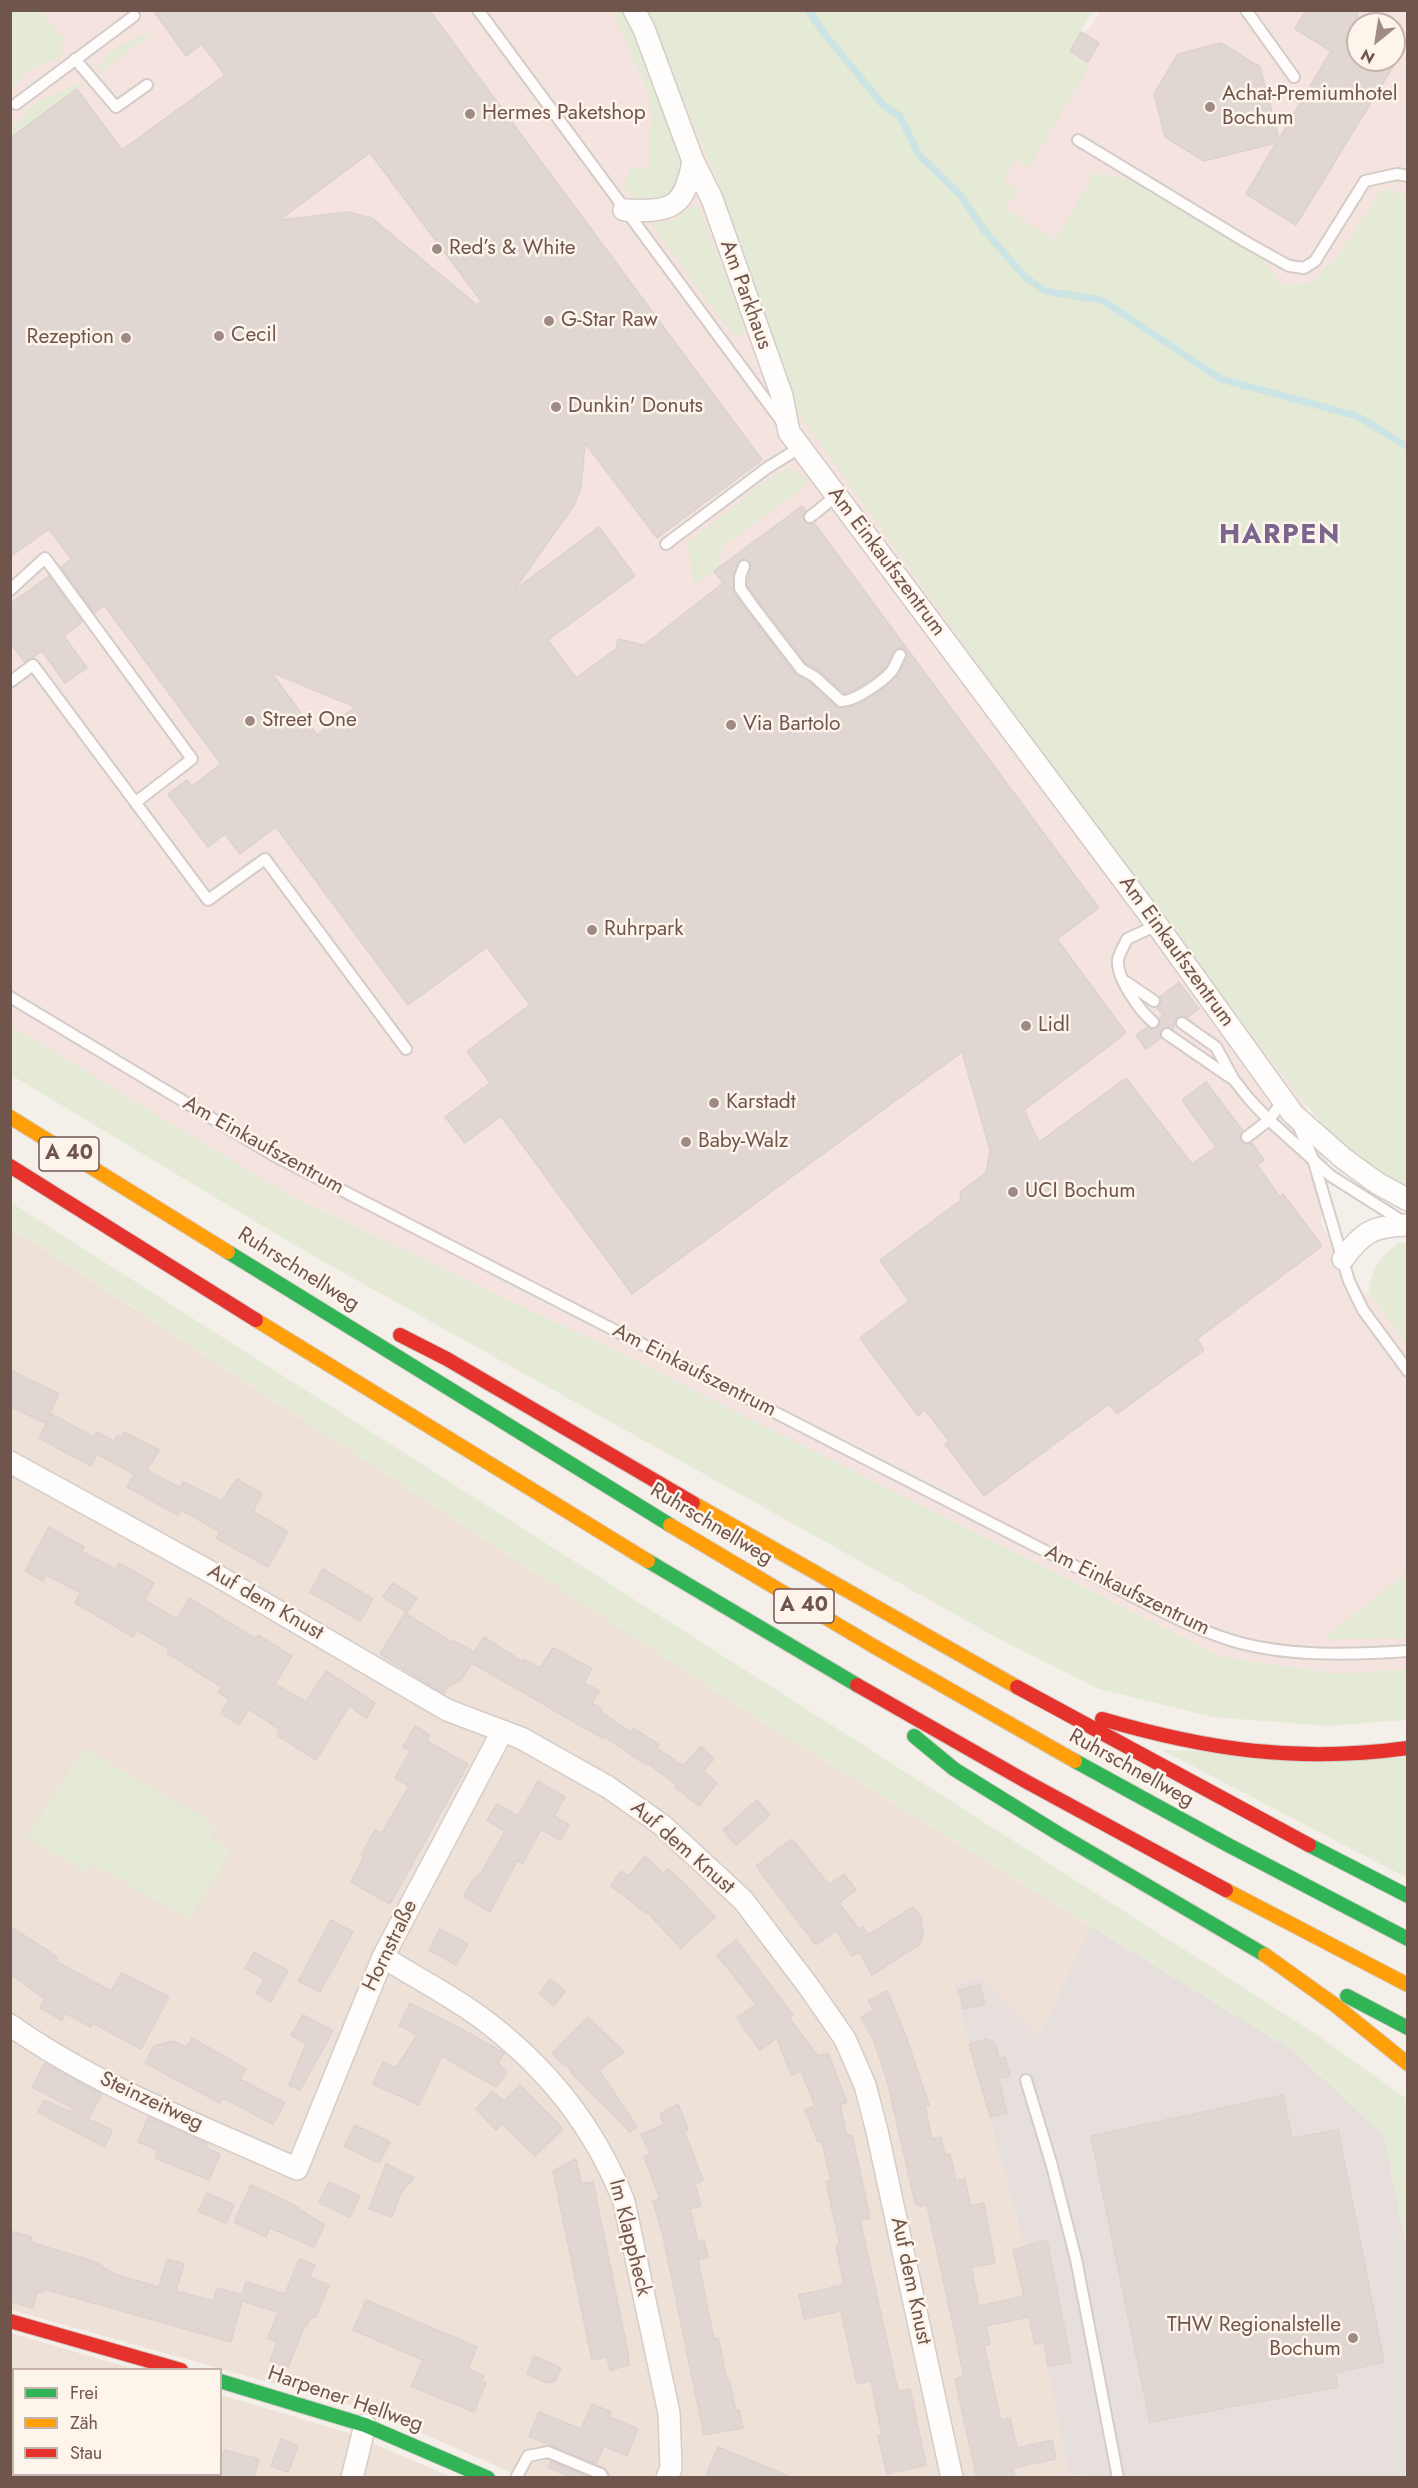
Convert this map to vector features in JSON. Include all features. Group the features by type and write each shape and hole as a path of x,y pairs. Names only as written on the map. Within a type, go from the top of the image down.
{"main road":[{"name":"Ruhrschnellweg","path":"10,1117 621,1495 924,1677 1140,1799 1407,1939"},
{"name":"A 40","path":"10,1166 595,1528 831,1670 1103,1824 1407,1984"},
{"path":"217,1245 343,1306"},
{"path":"383,1326 447,1359 722,1521 1005,1682 1407,1896"},
{"path":"831,1670 856,1687 954,1768 1059,1834 1233,1936 1295,1976 1407,2064"},
{"path":"1005,1682 1071,1710 1151,1734 1197,1744 1298,1757 1342,1757 1407,1748"},
{"path":"1233,1936 1407,2028"},
{"path":"10,2321 174,2368"},
{"name":"Harpener Hellweg","path":"222,2382 365,2425 488,2478"}],"street":[{"name":"Am Parkhaus","path":"633,10 644,30 693,160 712,200 782,396 795,439"},
{"path":"624,210 653,211 670,206 683,196 693,160"},
{"name":"Am Einkaufszentrum","path":"795,439 1288,1106 1344,1159 1401,1196"},
{"path":"1343,1259 1355,1242 1384,1219 1407,1224"},
{"name":"Auf dem Knust","path":"10,1462 226,1580 447,1710 521,1738 608,1787 662,1825 743,1900 845,2039 865,2085 878,2131 952,2478"},
{"name":"Hornstraße","path":"297,2169 383,1957 502,1732"},
{"name":"Im Klappheck","path":"383,1957 478,2016 512,2042 553,2081 586,2126 612,2172 624,2202 669,2414 671,2468 667,2478"},
{"name":"Steinzeitweg","path":"10,2025 106,2082 297,2169"},
{"path":"352,2478 365,2425"}],"lane":[{"name":"Am Einkaufszentrum","path":"478,10 795,439"},
{"path":"1246,10 1294,77"},
{"path":"16,104 134,16"},
{"path":"75,59 116,107 147,85"},
{"path":"1078,140 1246,242 1289,266 1304,268 1315,261 1324,250 1365,181 1397,174 1407,176"},
{"path":"666,544 767,468 795,439"},
{"path":"810,517 836,496"},
{"path":"10,590 45,558 192,759 136,802"},
{"path":"744,566 740,577 740,588 752,605 801,669 815,677 841,701 849,702 856,698 891,672 900,655"},
{"path":"12,678 33,664 208,900 265,859 406,1048"},
{"path":"1153,1022 1140,1009 1123,980 1118,960 1128,939 1157,926"},
{"path":"1123,980 1154,1001"},
{"name":"Am Einkaufszentrum","path":"10,998 273,1155 1136,1598 1199,1628 1231,1640 1300,1651 1360,1654 1407,1651"},
{"path":"1182,1023 1216,1047 1234,1080 1269,1120 1331,1176 1384,1219 1401,1196"},
{"path":"1167,1034 1234,1080"},
{"name":"Am Einkaufszentrum","path":"1288,1106 1312,1159 1349,1281 1363,1310 1407,1371"},
{"path":"1247,1137 1288,1106"},
{"path":"1026,2080 1052,2166 1076,2259 1118,2478"},
{"path":"516,2478 528,2456 548,2452 601,2474 603,2478"}],"shaded area":[{"name":"Ruhrpark","path":"10,11 646,11 719,185 1100,835 1304,1103 1326,1154 1328,1166 1321,1222 1339,1260 1364,1293 1369,1293 1407,1346 1407,1669 1339,1674 1222,1657 605,1346 287,1194 11,1026"},
{"path":"1100,11 1407,11 1407,195 1383,188 1337,257 1311,282 1283,286 1264,261 1073,210 1055,241 1006,209 1003,182 1068,52 1090,27"},
{"path":"10,1227 763,1722 1091,1926 1039,2038 980,1977 953,1985 1024,2244 1069,2476 1084,2474 1085,2477 522,2477 368,2410 11,2310"},
{"path":"1091,1926 1295,2052 1384,2136 1407,2250 1407,2477 1085,2478 1084,2474 1069,2476 1024,2244 953,1985 980,1977 1039,2037"},
{"path":"10,2333 131,2368 12,2368 12,2476 222,2476 222,2395 349,2433 451,2477 11,2477"}],"green space":[{"path":"11,10 41,11 59,35 65,37 59,50 66,54 22,73 23,78 11,91"},
{"path":"611,11 622,11 631,29 654,85 681,162 681,174 677,184 670,193 652,201 642,201 624,188 630,168 649,168 652,124 649,93"},
{"path":"646,11 1093,11 1068,52 1090,65 1029,167 1016,160 1003,182 1017,189 1006,209 1055,240 1095,173 1132,180 1264,261 1283,286 1311,282 1337,257 1383,188 1407,195 1407,1188 1387,1179 1344,1147 1304,1103 1100,835 797,411 719,185"},
{"path":"147,33 150,35 100,72 99,68 109,51"},
{"path":"80,83 84,84 11,138 11,129 36,102"},
{"path":"693,206 699,207 746,330 739,336 731,333 651,224 652,222 675,220"},
{"path":"790,468 808,480 808,484 727,543 722,548 719,568 694,586 688,543 773,475"},
{"path":"11,1026 287,1194 605,1346 1222,1657 1339,1674 1407,1669 1407,1720 1328,1726 1213,1717 1099,1689 1003,1641 308,1253 11,1075"},
{"path":"10,1202 1174,1943 1314,2033 1407,2099 1407,2250 1384,2136 1295,2052 763,1722 11,1227"},
{"path":"1400,1242 1407,1243 1407,1346 1369,1293 1372,1276 1378,1263"},
{"path":"1407,1572 1407,1638 1323,1639"},
{"path":"83,1748 216,1825 210,1836 231,1851 189,1919 92,1864 84,1871 27,1838"},
{"path":"1162,1750 1407,1758 1407,1878"}],"building":[{"path":"153,10 429,10 762,460 657,538 585,443 581,487 575,504 514,590 599,527 635,576 548,640 576,678 616,649 618,639 644,645 723,583 714,571 802,506 806,511 803,515 804,521 808,524 814,523 1099,908 1057,939 1126,1033 1024,1110 1039,1142 1126,1078 1192,1164 1216,1147 1182,1100 1206,1082 1243,1131 1240,1135 1241,1141 1245,1144 1252,1143 1264,1160 1257,1165 1280,1197 1283,1194 1322,1246 1197,1339 1204,1350 1117,1414 1109,1404 984,1496 945,1444 949,1441 925,1410 918,1416 860,1338 909,1301 880,1260 960,1201 961,1191 986,1173 990,1150 962,1052 632,1294 501,1116 465,1143 445,1117 490,1083 467,1051 530,1005 487,947 408,1005 276,827 240,854 225,834 208,847 168,794 187,780 192,786 221,764 104,605 94,613 61,567 71,559 49,529 10,557 10,138 77,89 122,150 225,75 202,44 186,56","holes":["370,153 481,301 477,305 372,218 347,212 279,220","746,559 751,565 747,586 806,663 820,671 844,693 857,688 877,675 885,667 894,651 900,648 906,651 907,655 897,676 863,702 848,708 836,707 811,683 795,674 734,592 733,574 739,561","271,672 355,707 317,735"]},
{"path":"1306,10 1358,10 1358,12 1346,12 1346,72 1390,72 1296,225 1246,194 1276,143 1204,161 1165,137 1154,94 1178,54 1221,43 1260,67 1279,139 1331,51 1295,29"},
{"path":"1081,32 1099,43 1088,62 1070,51"},
{"path":"49,576 82,622 64,636 87,668 65,683 42,651 25,662 10,642 10,604"},
{"path":"1179,982 1199,1009 1187,1018 1178,1017 1173,1029 1163,1028 1160,1033 1161,1038 1146,1049 1136,1035 1147,1027 1152,1029 1159,1027 1159,1018 1163,1015 1157,1008 1161,1002 1160,997"},
{"path":"10,1370 59,1394 45,1423 10,1406"},
{"path":"51,1414 94,1437 97,1432 114,1441 124,1432 159,1450 147,1470 180,1488 183,1482 222,1501 237,1479 262,1494 253,1511 288,1532 268,1567 216,1538 220,1532 201,1521 181,1510 178,1515 127,1487 134,1474 97,1454 91,1466 39,1438"},
{"path":"49,1527 84,1547 81,1551 115,1569 119,1563 154,1583 144,1600 177,1619 189,1598 256,1639 258,1635 292,1656 275,1684 306,1702 326,1671 375,1703 366,1718 349,1706 316,1760 277,1735 280,1730 249,1709 239,1725 221,1713 229,1699 218,1692 222,1687 167,1653 169,1649 137,1630 133,1637 75,1603 81,1593 46,1575 43,1581 25,1571"},
{"path":"323,1569 373,1599 360,1621 310,1592"},
{"path":"393,1583 417,1598 407,1613 383,1597"},
{"path":"405,1613 453,1643 454,1641 474,1652 484,1637 523,1662 524,1659 540,1668 553,1648 560,1651 592,1669 584,1683 599,1691 592,1703 602,1709 601,1712 631,1732 633,1728 659,1745 657,1748 683,1766 701,1746 714,1759 703,1771 717,1783 699,1806 675,1787 677,1785 647,1763 646,1765 605,1737 604,1739 472,1663 460,1681 449,1685 444,1694 380,1654"},
{"path":"415,1726 430,1735 427,1741 468,1764 390,1904 351,1882 364,1857 361,1855 375,1830 382,1833 409,1786 395,1778 410,1751 403,1747"},
{"path":"538,1781 565,1797 554,1816 569,1825 560,1840 541,1829 523,1863 517,1861 490,1912 464,1896 475,1877 481,1873 505,1831 487,1820 497,1804 518,1816"},
{"path":"757,1800 770,1815 736,1845 723,1830"},
{"path":"792,1839 829,1885 844,1874 856,1890 839,1903 859,1929 863,1927 868,1935 913,1907 921,1917 923,1933 920,1944 872,1975 859,1952 852,1956 836,1930 816,1945 756,1866"},
{"path":"645,1856 663,1873 668,1869 715,1917 681,1948 647,1912 611,1886 621,1871 628,1876"},
{"path":"331,1920 353,1932 320,1992 298,1981"},
{"path":"10,1926 57,1957 55,1961 111,1991 122,1973 169,1997 141,2049 93,2023 91,2027 65,2013 62,2020 40,2008 45,1999 10,1974"},
{"path":"440,1929 468,1944 456,1965 429,1950"},
{"path":"736,1940 793,2015 789,2018 818,2056 828,2053 847,2102 840,2105 847,2136 852,2135 870,2218 860,2220 898,2391 910,2389 926,2465 887,2474 878,2436 882,2435 871,2381 857,2384 841,2311 804,2319 799,2295 844,2285 836,2246 840,2245 826,2182 831,2181 822,2142 818,2142 805,2110 815,2106 801,2071 791,2075 777,2038 760,2050 737,2018 756,2004 717,1955"},
{"path":"254,1952 288,1971 271,2002 256,1993 264,1979 245,1968"},
{"path":"550,1979 565,1991 554,2006 539,1994"},
{"path":"980,1985 985,2004 964,2009 959,1990"},
{"path":"887,1991 904,2031 929,2105 925,2106 932,2139 941,2137 945,2155 950,2154 956,2181 965,2179 970,2206 984,2203 995,2263 971,2267 979,2306 1024,2296 1013,2250 1047,2240 1071,2362 1048,2366 1044,2343 1035,2344 1029,2317 986,2326 990,2344 984,2346 1001,2420 1010,2418 1017,2448 1052,2440 1056,2459 1013,2468 1015,2478 977,2478 955,2379 964,2376 927,2205 918,2206 915,2202 887,2080 874,2041 861,2018 874,2010 868,2001"},
{"path":"410,2003 504,2053 498,2063 507,2072 496,2087 442,2056 419,2105 373,2084 383,2062 396,2068 417,2035 399,2025"},
{"path":"303,2015 333,2031 300,2090 289,2085 306,2044 291,2035"},
{"path":"588,2017 624,2052 599,2070 637,2127 630,2132 575,2077 567,2065 564,2065 552,2053"},
{"path":"192,2038 246,2069 240,2079 285,2103 273,2124 223,2098 220,2103 145,2063 154,2046 174,2041 186,2048"},
{"path":"987,2039 995,2043 999,2059 1005,2057 1010,2076 998,2078 1007,2113 990,2117 969,2044"},
{"path":"45,2063 102,2094 88,2119 112,2130 105,2147 38,2112 44,2100 71,2112 73,2108 32,2087"},
{"path":"520,2085 563,2129 535,2156 503,2124 496,2130 476,2109 492,2091 504,2101"},
{"path":"1283,2095 1292,2138 1338,2130 1384,2362 1335,2373 1338,2387 1150,2422 1091,2136"},
{"path":"678,2104 688,2130 684,2131 703,2180 695,2184 701,2206 690,2209 698,2242 704,2240 708,2258 698,2259 708,2310 714,2339 718,2338 727,2379 729,2379 736,2411 739,2410 743,2428 704,2435 663,2236 653,2201 660,2199 644,2157 650,2154 641,2134 664,2125 660,2114"},
{"path":"148,2117 208,2144 206,2148 220,2154 209,2180 155,2158 158,2150 138,2142"},
{"path":"355,2125 390,2142 379,2163 344,2146"},
{"path":"576,2159 581,2184 593,2182 628,2353 629,2365 610,2370 607,2357 592,2360 553,2171"},
{"path":"386,2164 414,2178 401,2193 392,2217 369,2209"},
{"path":"329,2182 360,2196 350,2217 319,2203"},
{"path":"251,2185 290,2203 324,2225 314,2247 270,2228 266,2237 234,2222"},
{"path":"207,2193 234,2205 226,2223 198,2211"},
{"path":"10,2231 32,2237 30,2242 96,2262 114,2274 159,2287 167,2259 184,2264 176,2291 213,2301 217,2288 242,2295 246,2282 285,2294 299,2259 315,2265 310,2277 329,2285 315,2318 311,2316 307,2326 305,2325 288,2367 270,2361 277,2342 268,2338 278,2312 242,2301 231,2342 44,2289 43,2293 37,2292 33,2308 10,2301"},
{"path":"366,2300 477,2347 468,2369 484,2376 481,2381 486,2383 474,2412 411,2386 423,2360 353,2330"},
{"path":"534,2356 561,2368 555,2381 547,2383 527,2374"},
{"path":"592,2404 611,2412 609,2417 638,2429 627,2456 604,2446 596,2464 529,2436 539,2412 581,2429"},
{"path":"281,2439 298,2446 288,2472 271,2466"},
{"path":"718,2447 790,2477 790,2478 705,2478"},
{"path":"225,2450 259,2459 254,2478 220,2478 222,2476 222,2456"},
{"path":"551,2461 590,2478 572,2478 548,2467"}],"waterway":[{"path":"808,10 883,105 900,116 918,154 961,196 984,230 1025,277 1045,291 1102,300 1221,379 1357,416 1408,447"}],"traffic: fast":[{"path":"228,1252 670,1525"},
{"path":"648,1561 857,1685"},
{"path":"914,1736 954,1769 1059,1834 1265,1955"},
{"path":"1075,1761 1228,1845 1408,1939"},
{"path":"1309,1845 1408,1896"},
{"path":"1347,1996 1408,2028"},
{"path":"222,2382 365,2425 488,2478"}],"traffic: slow":[{"path":"10,1117 228,1252"},
{"path":"256,1320 648,1561"},
{"path":"693,1503 1017,1687"},
{"path":"670,1525 875,1647 1075,1761"},
{"path":"1226,1890 1408,1985"},
{"path":"1265,1955 1335,2005 1408,2064"}],"traffic: jam":[{"path":"10,1166 256,1320"},
{"path":"400,1335 447,1359 693,1503"},
{"path":"857,1685 1027,1782 1226,1890"},
{"path":"1017,1687 1309,1845"},
{"path":"1102,1719 1179,1739 1254,1751 1329,1754 1408,1748"},
{"path":"10,2321 174,2368"}],"place":[{"name":"Achat-Premiumhotel Bochum","path":"1210,107"},
{"name":"Hermes Paketshop","path":"470,114"},
{"name":"Red’s & White","path":"437,249"},
{"name":"G-Star Raw","path":"549,321"},
{"name":"Cecil","path":"219,336"},
{"name":"Rezeption","path":"126,338"},
{"name":"Dunkin' Donuts","path":"556,407"},
{"name":"Street One","path":"250,721"},
{"name":"Via Bartolo","path":"731,725"},
{"name":"Ruhrpark","path":"592,930"},
{"name":"Lidl","path":"1026,1026"},
{"name":"Karstadt","path":"714,1103"},
{"name":"Baby-Walz","path":"686,1142"},
{"name":"UCI Bochum","path":"1013,1192"},
{"name":"THW Regionalstelle Bochum","path":"1353,2338"}],"district":[{"name":"HARPEN","path":"1280,536"}]}
